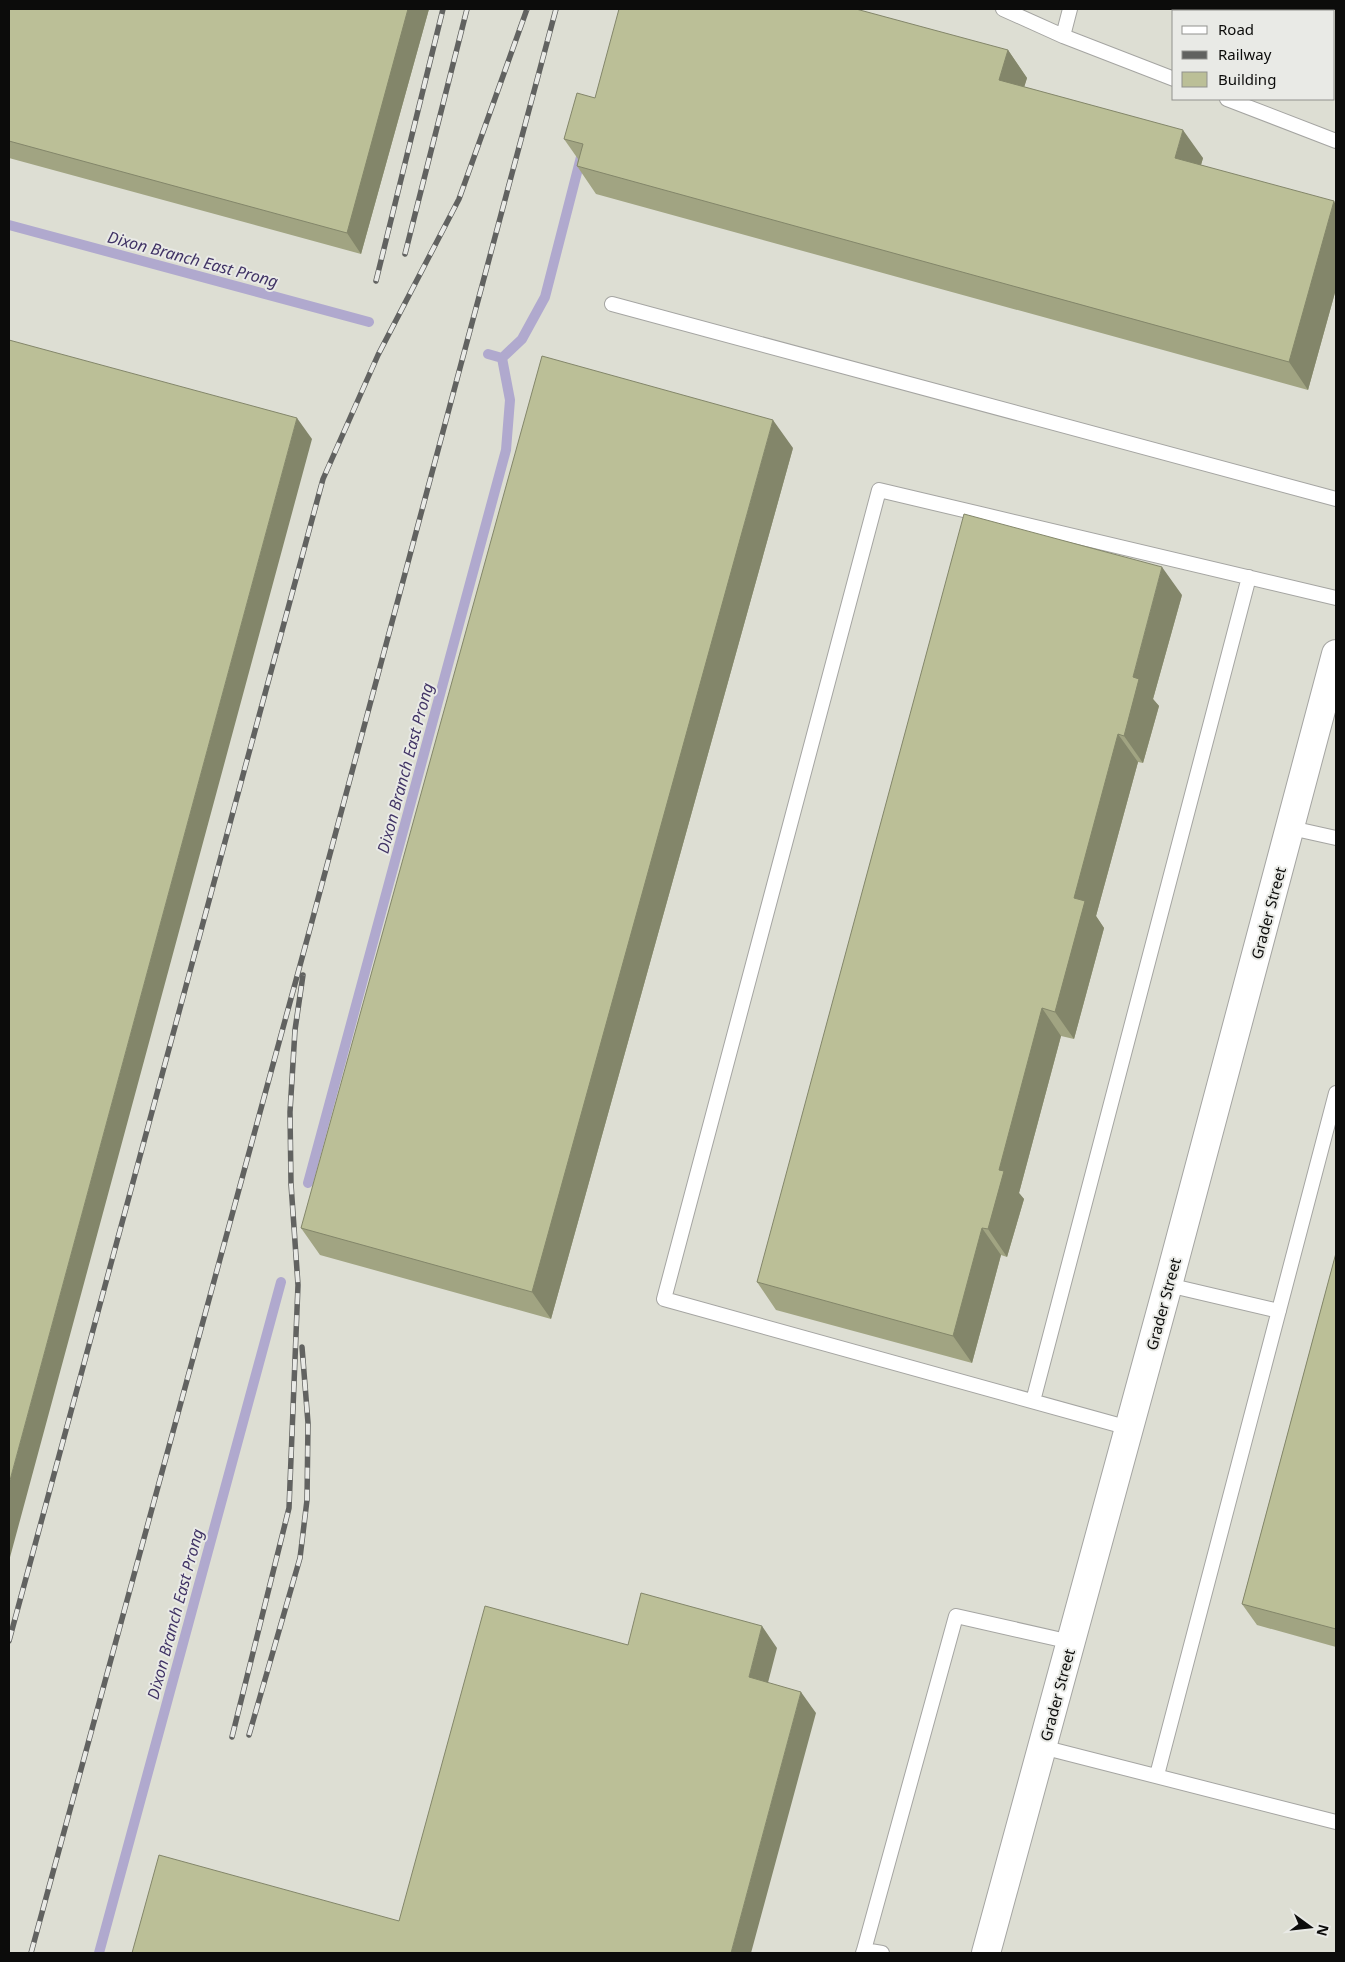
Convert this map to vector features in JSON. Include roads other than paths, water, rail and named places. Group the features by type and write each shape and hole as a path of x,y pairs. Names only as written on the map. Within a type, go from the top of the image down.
{"street":[{"name":"Grader Street","path":"986,1953 1130,1428 1336,654"}],"lane":[{"path":"1003,9 1063,36 1172,77"},
{"path":"1063,36 1070,9"},
{"path":"1230,100 1336,141"},
{"path":"612,304 1336,499"},
{"path":"1130,1428 664,1299 879,490 1336,598"},
{"path":"1033,1401 1249,577"},
{"path":"1291,828 1336,838"},
{"path":"1157,1775 1336,1093"},
{"path":"1168,1285 1279,1311"},
{"path":"882,1953 863,1951 956,1616 1071,1642"},
{"path":"1042,1747 1336,1822"}],"waterway":[{"name":"Dixon Branch East Prong","path":"488,354 502,358 522,339 545,297 581,157"},
{"name":"Dixon Branch East Prong","path":"9,225 369,322"},
{"name":"Dixon Branch East Prong","path":"308,1183 506,450 510,400 502,358"},
{"name":"Dixon Branch East Prong","path":"99,1953 281,1282"}],"railway":[{"path":"376,281 443,9"},
{"path":"405,254 467,9"},
{"path":"9,1641 323,479 378,355 459,199 527,9"},
{"path":"31,1953 311,925 556,9"},
{"path":"232,1737 289,1508 298,1285 291,1184 290,1112 295,1030 303,975"},
{"path":"249,1735 300,1558 307,1500 308,1423 302,1347"}]}
